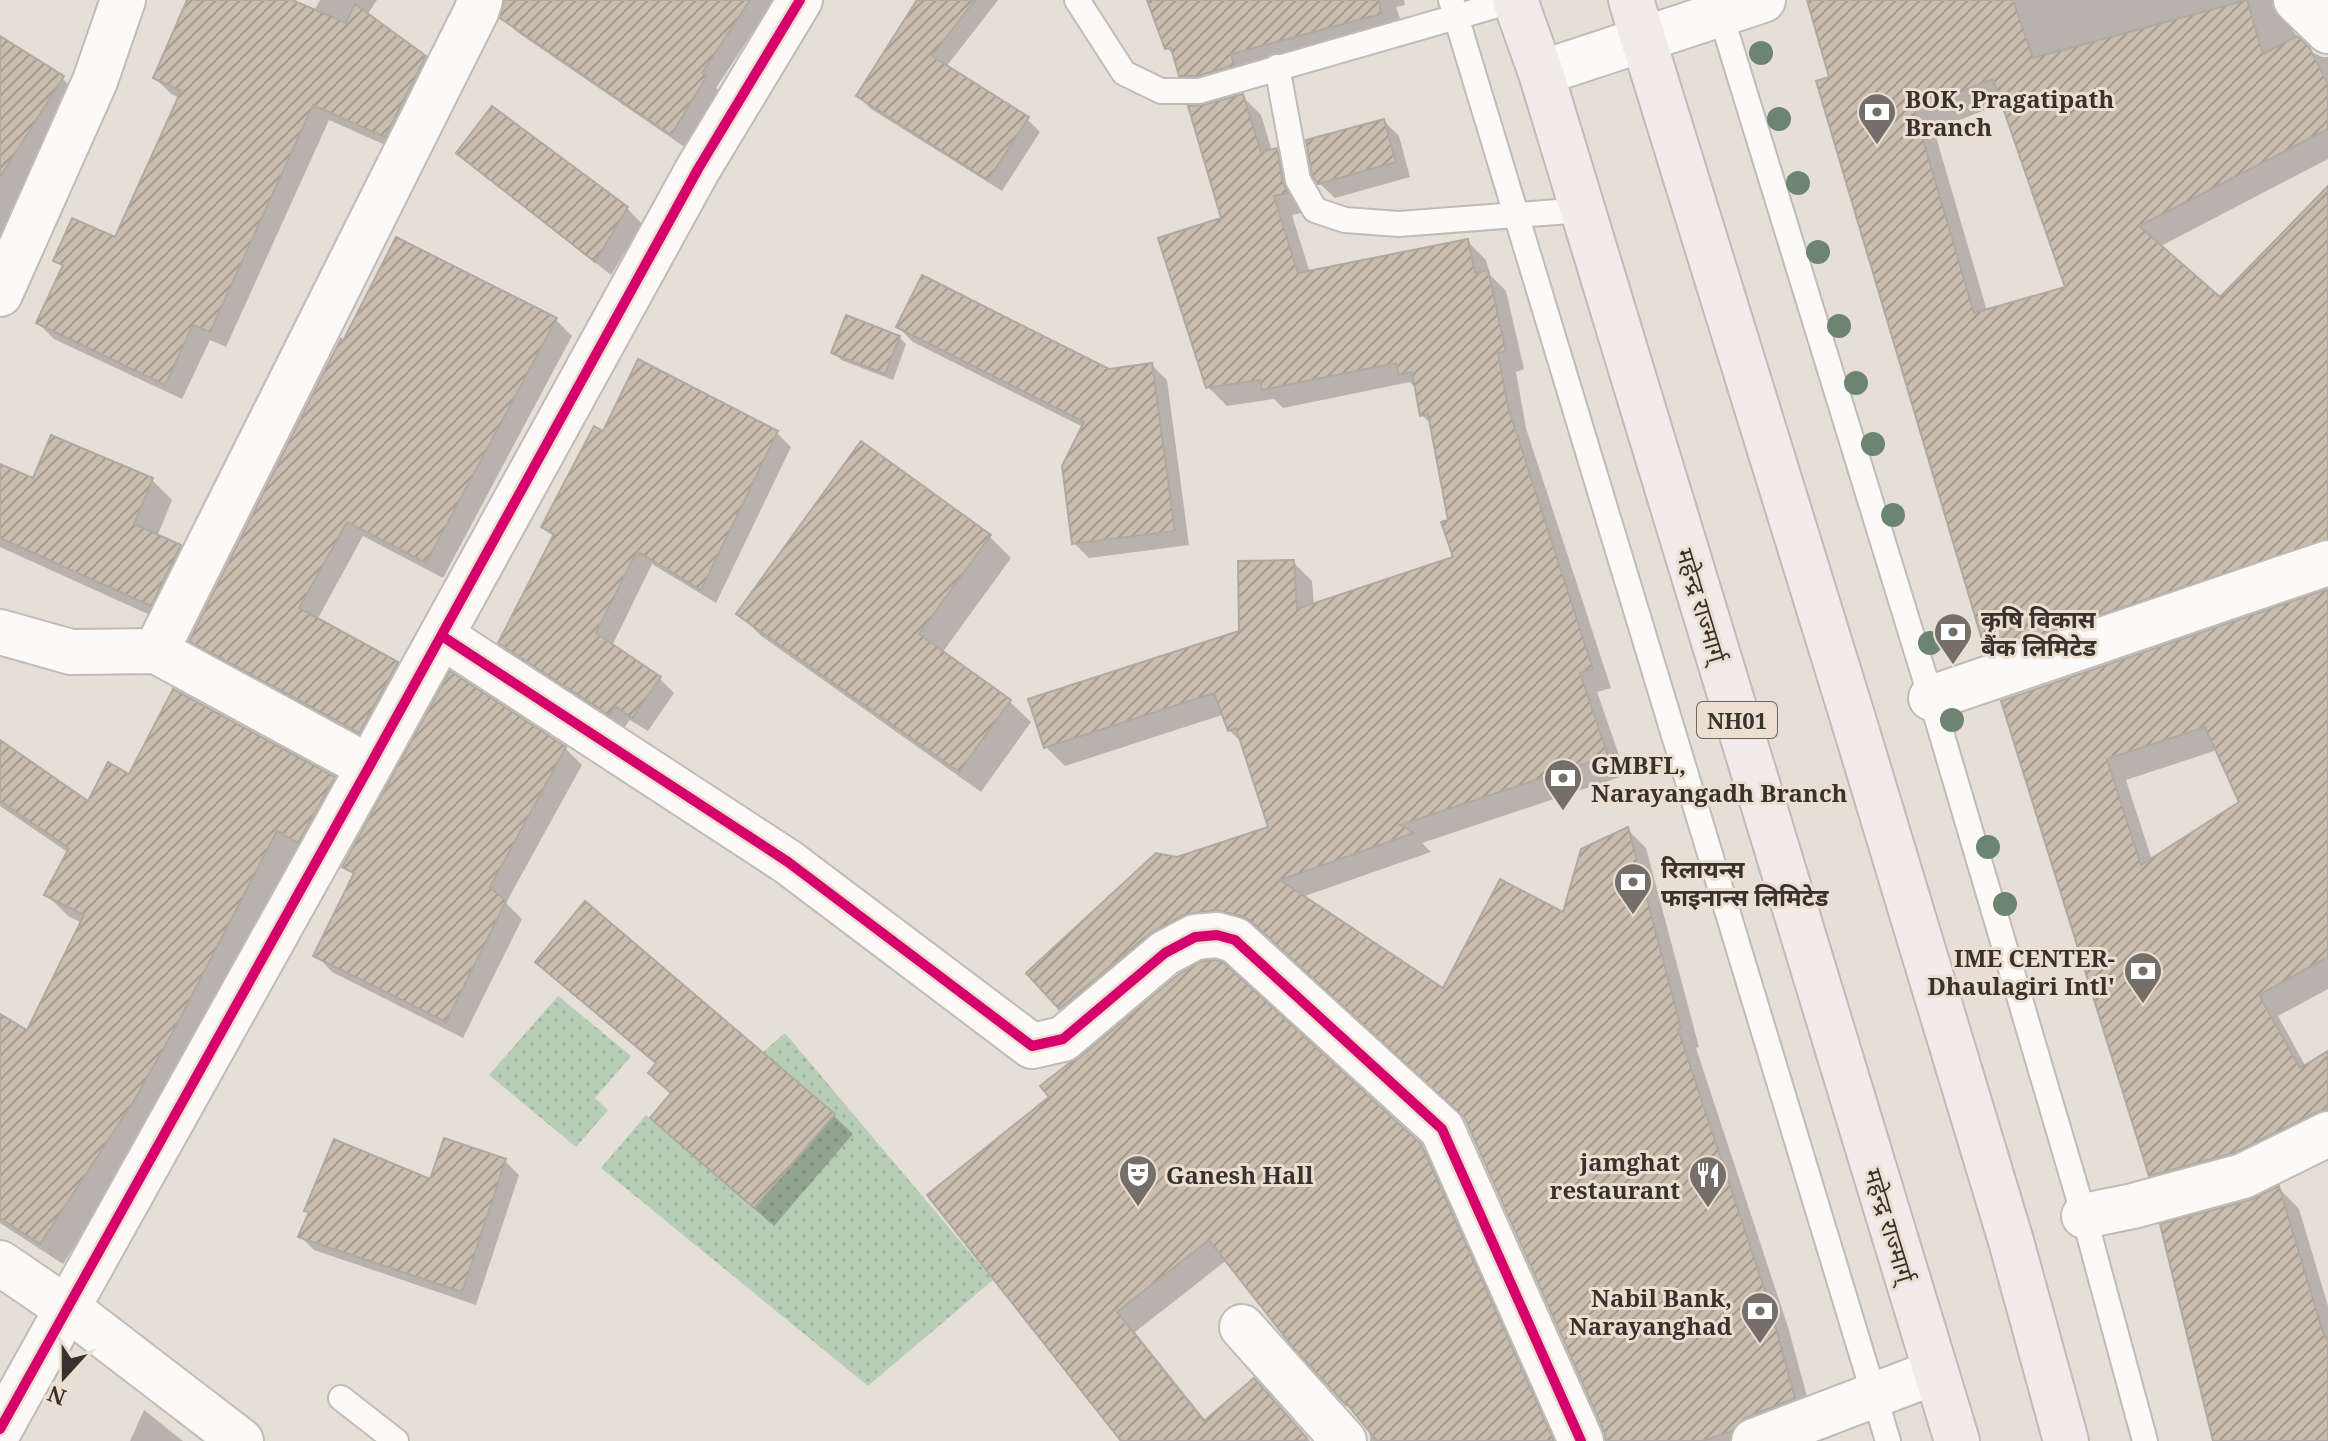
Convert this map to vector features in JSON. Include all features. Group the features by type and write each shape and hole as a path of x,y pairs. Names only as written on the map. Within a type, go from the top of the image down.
{"highway":[{"name":"महेन्द्र राज्मार्ग्","path":"1515,0 1541,73 1957,1441"},
{"path":"1636,19 1865,756 2011,1241 2066,1441"}],"street":[{"path":"0,294 95,81 123,0"},
{"path":"156,651 480,0"},
{"path":"0,1429 698,169 800,0"},
{"path":"1541,73 1636,19 1763,0"},
{"path":"2296,0 2328,31"},
{"path":"1931,698 2328,563"},
{"path":"0,632 71,652 156,651 369,767"},
{"path":"442,636 788,862 1032,1046 1063,1039 1165,953 1195,937 1217,935 1235,940 1442,1129 1581,1441"},
{"path":"2084,1216 2243,1176 2328,1134"},
{"path":"0,1263 66,1308 241,1441"},
{"path":"1242,1327 1344,1441"},
{"path":"1754,1441 1935,1372"}],"lane":[{"path":"1077,0 1124,73 1161,91 1199,91 1454,9 1515,0"},
{"path":"1718,7 1931,698 2084,1216 2145,1441"},
{"path":"1454,9 1888,1441"},
{"path":"1277,67 1298,180 1315,210 1345,220 1399,224 1583,210"},
{"path":"341,1398 396,1441"}],"green space":[{"path":"558,996 631,1056 595,1098 608,1110 576,1147 489,1075"},
{"path":"785,1033 993,1280 868,1386 601,1168 646,1115 753,1207 834,1114 763,1052"}],"building":[{"path":"187,0 292,0 346,23 355,4 426,56 385,137 313,105 210,332 193,325 165,385 36,323 63,265 53,261 72,218 115,237 181,91 153,78"},
{"path":"504,0 750,0 702,73 707,76 671,135 500,18"},
{"path":"917,0 975,0 932,56 1029,117 988,180 856,96"},
{"path":"1147,0 1379,0 1381,14 1231,54 1234,65 1197,76 1179,76 1171,48 1165,49"},
{"path":"1807,0 2013,0 2033,58 2247,0 2263,54 2297,36 2309,47 2328,84 2328,129 2139,226 2220,297 2328,186 2328,539 1986,653 1816,81 1829,77","holes":["1993,79 2065,287 1974,313 1914,109"]},
{"path":"0,36 64,76 0,177"},
{"path":"1243,94 1261,152 1277,148 1283,183 1288,193 1274,196 1298,273 1468,239 1475,273 1488,270 1506,351 1498,353 1508,407 1593,669 1580,673 1608,756 1400,825 1414,833 1280,880 1443,988 1500,879 1563,912 1581,849 1628,827 1681,1028 1678,1029 1770,1306 1795,1398 1745,1418 1732,1431 1703,1441 1606,1441 1465,1118 1251,921 1215,910 1183,915 1149,934 1059,1009 1026,973 1156,853 1177,857 1268,827 1236,728 1228,731 1214,693 1044,748 1028,699 1239,631 1238,561 1294,560 1297,609 1453,557 1441,522 1448,520 1428,414 1420,416 1412,372 1399,375 1396,363 1262,390 1260,380 1206,388 1158,238 1221,218 1188,106"},
{"path":"492,106 628,207 595,262 456,153"},
{"path":"1384,119 1396,162 1318,184 1312,175 1306,140"},
{"path":"396,237 557,318 426,563 347,522 299,608 398,662 359,733 189,641 321,378"},
{"path":"922,275 1109,369 1152,363 1175,531 1072,544 1062,466 1084,422 896,327"},
{"path":"846,315 900,336 885,374 831,353"},
{"path":"638,359 778,431 701,590 637,551 596,633 661,677 632,718 615,706 609,715 498,643 554,534 541,527 594,426 603,431"},
{"path":"51,435 153,478 134,524 181,545 151,606 0,538 0,464 33,478"},
{"path":"861,441 991,535 919,634 1011,700 959,772 736,614"},
{"path":"2328,589 2328,957 2259,995 2300,1068 2328,1051 2328,1109 2234,1153 2149,1176 2001,701","holes":["2205,727 2239,802 2141,865 2107,759"]},
{"path":"450,671 566,747 490,887 506,901 446,1022 313,956 354,873 342,867"},
{"path":"173,689 335,777 298,843 277,831 135,1099 40,1244 0,1218 0,1014 27,1030 84,915 44,895 69,848 0,801 0,740 88,801 108,762 129,774"},
{"path":"585,901 835,1114 754,1208 650,1118 671,1093 648,1073 656,1063 535,962"},
{"path":"1202,961 1223,962 1421,1144 1554,1441 1377,1441 1292,1346 1209,1240 1117,1312 1204,1421 1254,1378 1307,1438 1303,1441 1121,1441 927,1195 1049,1097 1040,1086 1079,1058 1179,974"},
{"path":"444,1138 506,1159 462,1292 298,1237 309,1212 304,1211 334,1139 430,1179"},
{"path":"2279,1186 2328,1341 2328,1441 2213,1441 2160,1224 2250,1200"}],"cycle path":[{"path":"0,1429 698,169 800,0"},
{"path":"442,636 788,862 1032,1046 1063,1039 1165,953 1195,937 1217,935 1235,940 1442,1129 1581,1441"}],"place":[{"name":"BOK, Pragatipath Branch","path":"1877,146"},
{"name":"कृषि विकास बैंक लिमिटेड","path":"1953,666"},
{"name":"GMBFL, Narayangadh Branch","path":"1563,812"},
{"name":"रिलायन्स फाइनान्स लिमिटेड","path":"1633,916"},
{"name":"IME CENTER- Dhaulagiri Intl'","path":"2143,1005"},
{"name":"Ganesh Hall","path":"1138,1208"},
{"name":"jamghat restaurant","path":"1708,1209"},
{"name":"Nabil Bank, Narayanghad","path":"1760,1345"}]}
